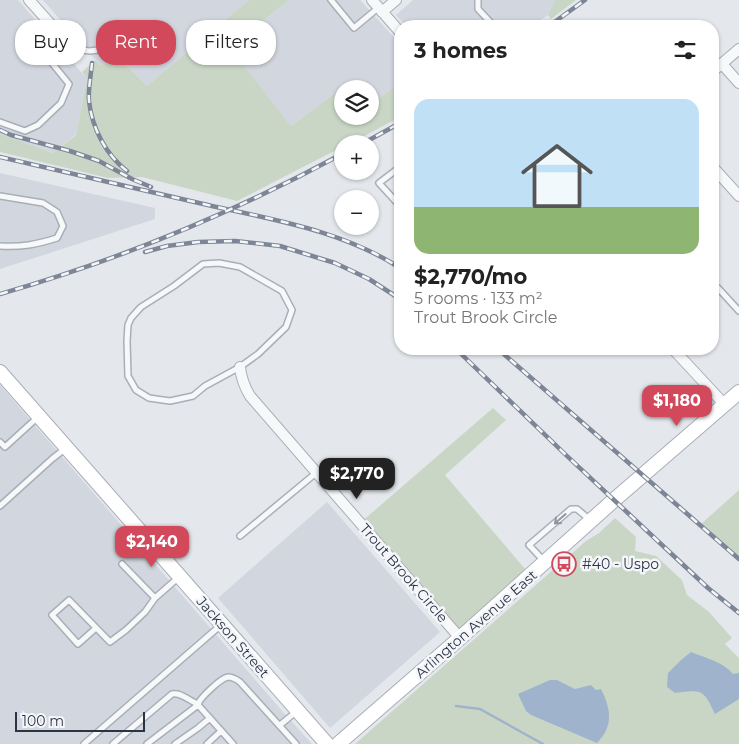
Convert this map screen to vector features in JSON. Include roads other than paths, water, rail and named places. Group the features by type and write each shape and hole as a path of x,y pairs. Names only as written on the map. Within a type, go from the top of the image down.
{"street":[{"path":"29,0 47,20"},
{"path":"394,25 377,6 396,0"},
{"path":"719,66 739,48"},
{"path":"722,64 739,83"},
{"path":"719,174 739,196"},
{"path":"679,355 725,405"},
{"name":"Trout Brook Circle","path":"240,367 241,377 250,396 460,638"},
{"name":"Jackson Street","path":"0,372 327,744"},
{"name":"Arlington Avenue East","path":"338,744 739,392"}],"lane":[{"path":"331,0 354,28 377,6"},
{"path":"478,0 478,9 488,20"},
{"path":"0,122 25,131 38,125 61,103 69,84 53,65"},
{"path":"394,172 379,183 394,199"},
{"path":"0,196 43,203 57,212 63,226 57,238 48,241 23,246 0,246"},
{"path":"220,263 240,266 282,291 292,310 286,328 258,354 240,367 205,386 193,396 170,401 149,398 136,390 128,376 128,325 131,318 141,307 174,286 203,264 220,263"},
{"path":"719,289 739,311"},
{"path":"0,452 39,416"},
{"path":"0,442 5,447"},
{"path":"0,506 66,448"},
{"path":"240,536 317,472"},
{"path":"546,563 529,545 571,509 577,509 592,521"},
{"path":"122,564 155,598"},
{"path":"96,628 78,644 52,615 69,600 110,642 146,612 155,598 179,576"},
{"path":"84,744 222,625"},
{"path":"147,744 198,704 202,698 228,677 235,678 240,682 296,744"},
{"path":"113,744 174,693 198,704 233,744"},
{"path":"280,725 297,710"},
{"path":"175,744 210,718"},
{"path":"207,744 221,731"}],"water":[{"path":"691,652 719,663 733,674 739,673 739,699 715,714 708,700 701,693 691,691 675,693 667,687 668,673"},
{"path":"550,680 557,680 575,689 591,685 596,690 601,689 609,710 609,717 606,730 597,743 531,715 526,711 518,694"}],"waterway":[{"path":"456,706 480,709 543,744"}],"railway":[{"path":"557,20 585,0"},
{"path":"92,63 89,96 93,121 107,149 119,165 127,171"},
{"path":"378,135 394,126"},
{"path":"0,130 99,161 151,187"},
{"path":"0,157 303,227 353,244 394,265"},
{"path":"0,294 88,266 175,233 259,196 334,158"},
{"path":"145,252 167,246 198,242 235,241 280,246 335,263 369,279 394,295"},
{"path":"462,355 708,588 739,613"},
{"path":"505,355 739,559"}],"place":[{"name":"#40 - Uspo","path":"564,564"}]}
